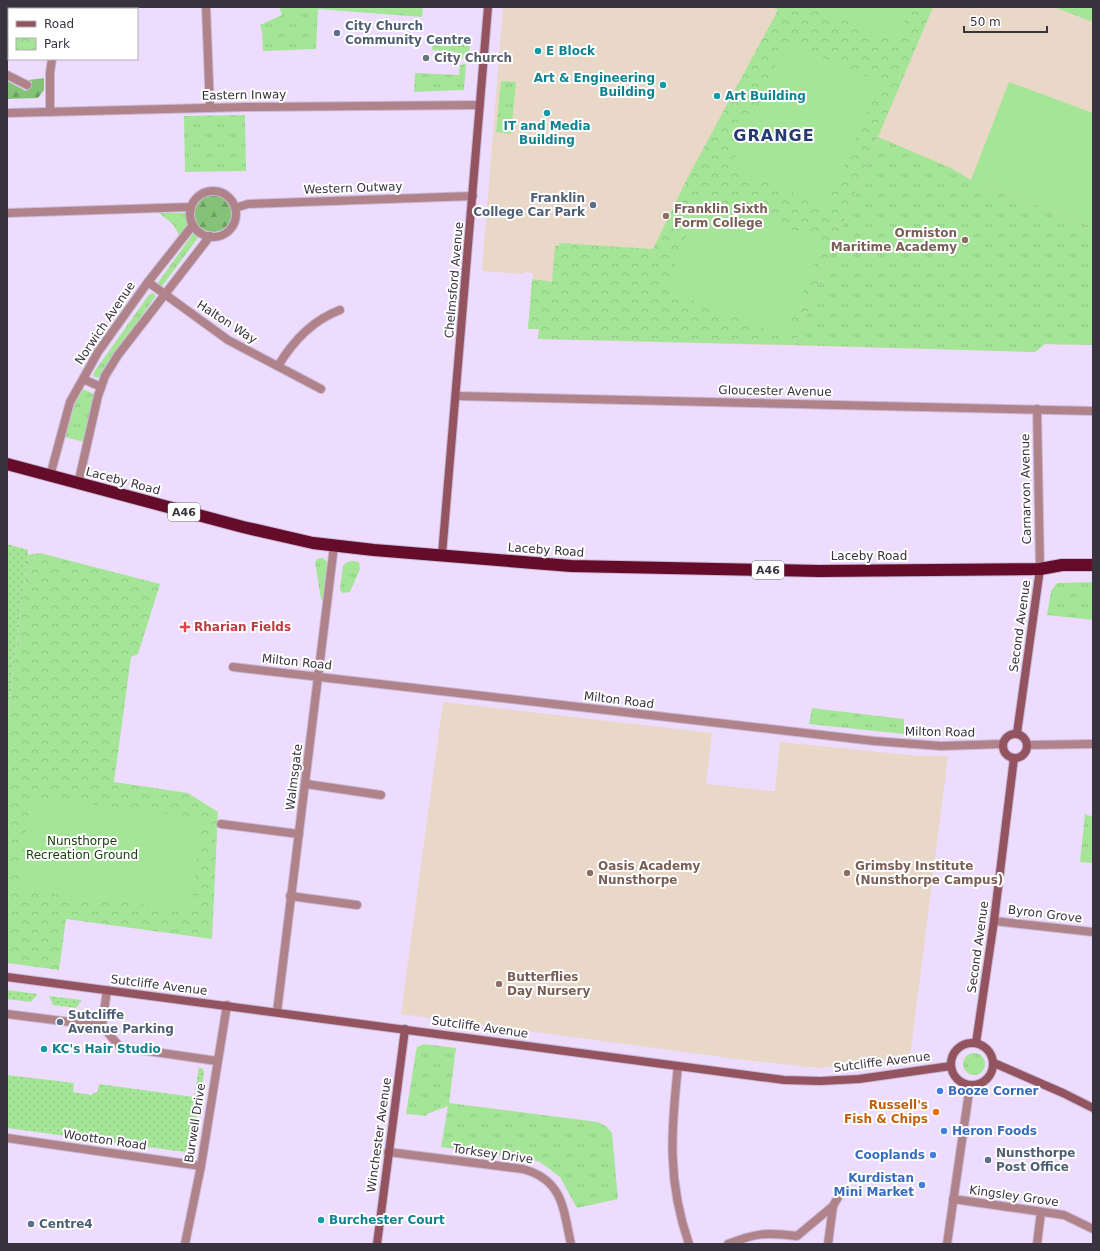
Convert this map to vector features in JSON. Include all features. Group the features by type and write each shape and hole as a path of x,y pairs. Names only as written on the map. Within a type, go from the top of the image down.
{"highway":[{"name":"Laceby Road","path":"7,464 243,527 334,546 571,566 819,570 1040,569 1062,565 1093,565"}],"street":[{"path":"206,7 210,108"},
{"name":"Chelmsford Avenue","path":"442,555 488,7"},
{"path":"50,111 50,73 52,60"},
{"path":"7,75 27,85"},
{"name":"Eastern Inway","path":"7,113 210,108 480,105"},
{"path":"214,191 227,196 235,208 236,217 229,230 217,236 210,236 203,234 193,225 190,216 191,207 200,195 214,191"},
{"name":"Western Outway","path":"235,208 248,204 473,196"},
{"path":"7,214 191,207"},
{"name":"Norwich Avenue","path":"50,476 66,414 98,352 148,282 193,225"},
{"path":"78,484 101,386 118,355 210,236"},
{"name":"Norwich Avenue","path":"148,282 165,294"},
{"name":"Halton Way","path":"165,294 228,340 321,389"},
{"path":"278,366 288,349 304,332 322,319 340,310"},
{"name":"Norwich Avenue","path":"83,379 101,386"},
{"name":"Gloucester Avenue","path":"456,396 1093,411"},
{"name":"Carnarvon Avenue","path":"1037,409 1040,569"},
{"name":"Walmsgate","path":"277,1012 334,546"},
{"name":"Second Avenue","path":"1016,733 1040,569"},
{"name":"Milton Road","path":"233,667 874,741 941,746 1002,744"},
{"path":"1016,733 1024,737 1028,745 1025,754 1014,758 1005,754 1002,744 1007,736 1016,733"},
{"path":"1028,745 1093,744"},
{"name":"Second Avenue","path":"976,1043 994,921 1014,758"},
{"path":"306,784 381,795"},
{"path":"221,824 298,834"},
{"path":"290,896 357,905"},
{"name":"Byron Grove","path":"994,921 1093,932"},
{"name":"Sutcliffe Avenue","path":"7,977 784,1080 820,1081 859,1079 951,1066"},
{"path":"102,1026 107,990"},
{"name":"Burwell Drive","path":"185,1244 201,1166 217,1061 228,1006"},
{"path":"7,1014 102,1026 120,1047 217,1061"},
{"name":"Winchester Avenue","path":"377,1244 405,1029"},
{"path":"966,1043 976,1043 988,1050 994,1063 991,1073 986,1079 980,1083 970,1085 957,1079 951,1066 951,1058 960,1046 966,1043"},
{"path":"994,1063 1063,1092 1093,1108"},
{"path":"678,1066 671,1146 674,1183 689,1244"},
{"path":"947,1244 970,1085"},
{"name":"Wootton Road","path":"7,1138 201,1166"},
{"name":"Torksey Drive","path":"388,1152 523,1168 537,1173 548,1181 558,1193 571,1244"},
{"path":"728,1244 750,1235 769,1233 797,1236 833,1206 841,1192"},
{"name":"Kingsley Grove","path":"953,1200 1064,1215 1093,1228"},
{"path":"828,1244 833,1206"},
{"path":"1037,1244 1041,1212"},
{"path":"797,1236 803,1244"}],"shaded area":[{"name":"Franklin Sixth Form College","path":"503,7 1093,7 1093,345 1045,344 1035,352 538,339 539,329 528,329 533,273 524,272 523,274 482,271"},
{"name":"Oasis Academy Nunsthorpe","path":"443,702 712,733 706,784 770,791 775,791 780,742 919,756 948,756 910,1057 820,1068 745,1060 401,1014"}],"green space":[{"path":"279,7 423,7 422,17 318,9 316,49 263,51 260,25 282,15"},
{"path":"773,7 933,7 878,137 794,345 538,339 539,329 528,329 532,279 552,282 555,246 559,246 560,243 653,249 688,177 778,10"},
{"path":"812,7 910,7 896,42"},
{"path":"1054,7 1093,7 1093,22"},
{"path":"441,37 470,40 469,59 457,58 457,52 432,50 433,42"},
{"path":"786,42 880,82 826,207 732,167"},
{"path":"466,64 464,90 414,92 415,73 459,75 460,65"},
{"path":"44,78 44,90 38,98 7,99 7,81 26,91 32,82 28,80"},
{"path":"501,81 516,82 511,134 496,132"},
{"path":"1009,82 1093,113 1093,227 971,180"},
{"path":"245,115 246,171 185,172 184,116"},
{"path":"878,137 951,168 971,180 1093,227 1093,345 1045,344 1035,352 794,345"},
{"path":"213,194 226,200 232,213 226,226 213,232 200,226 194,213 200,200"},
{"path":"703,194 823,242 785,337 665,289"},
{"path":"159,213 187,213 189,216 188,223 179,237 177,230"},
{"path":"194,232 200,235 160,288 157,284"},
{"path":"152,293 155,294 155,297 100,376 98,378 93,376 94,372 148,296"},
{"path":"83,389 94,394 84,442 65,437 75,403"},
{"path":"7,544 28,550 28,555 7,722"},
{"name":"Nunsthorpe Recreation Ground","path":"40,553 160,584 138,654 131,657 114,782 188,793 218,812 212,939 66,919 59,970 7,963 7,722 28,555"},
{"path":"323,558 329,564 324,602 321,599 315,562 317,559"},
{"path":"347,562 359,562 360,569 350,592 342,593 340,589 343,566"},
{"path":"1093,582 1093,620 1047,615 1051,591 1057,583"},
{"path":"812,708 904,719 904,734 809,724"},
{"path":"30,797 202,818 191,910 19,890"},
{"path":"1085,814 1093,817 1093,863 1080,862"},
{"path":"7,990 38,994 31,1002 7,999"},
{"path":"49,996 82,1000 76,1008 53,1005"},
{"path":"424,1044 456,1048 449,1103 598,1122 607,1127 612,1133 618,1199 577,1208 560,1177 540,1162 526,1158 441,1147 448,1106 427,1114 427,1116 406,1114 417,1047"},
{"path":"974,1053 978,1054 984,1060 984,1068 978,1074 974,1075 970,1074 964,1068 963,1064 964,1060 970,1054"},
{"path":"199,1067 203,1069 204,1073 192,1145 185,1152 7,1128 7,1075 74,1083 73,1092 91,1095 98,1091 99,1084 194,1097"}],"place":[{"name":"City Church Community Centre","path":"337,33"},
{"name":"E Block","path":"538,51"},
{"name":"City Church","path":"426,58"},
{"name":"Art & Engineering Building","path":"663,85"},
{"name":"Art Building","path":"717,96"},
{"name":"IT and Media Building","path":"547,113"},
{"name":"Franklin College Car Park","path":"593,205"},
{"name":"Franklin Sixth Form College","path":"666,216"},
{"name":"Ormiston Maritime Academy","path":"965,240"},
{"name":"Rharian Fields","path":"185,627"},
{"name":"Oasis Academy Nunsthorpe","path":"590,873"},
{"name":"Grimsby Institute (Nunsthorpe Campus)","path":"847,873"},
{"name":"Butterflies Day Nursery","path":"499,984"},
{"name":"Sutcliffe Avenue Parking","path":"60,1022"},
{"name":"KC's Hair Studio","path":"44,1049"},
{"name":"Booze Corner","path":"940,1091"},
{"name":"Russell's Fish & Chips","path":"936,1112"},
{"name":"Heron Foods","path":"944,1131"},
{"name":"Cooplands","path":"933,1155"},
{"name":"Nunsthorpe Post Office","path":"988,1160"},
{"name":"Kurdistan Mini Market","path":"922,1185"},
{"name":"Burchester Court","path":"321,1220"},
{"name":"Centre4","path":"31,1224"}],"district":[{"name":"GRANGE","path":"774,135"}]}
